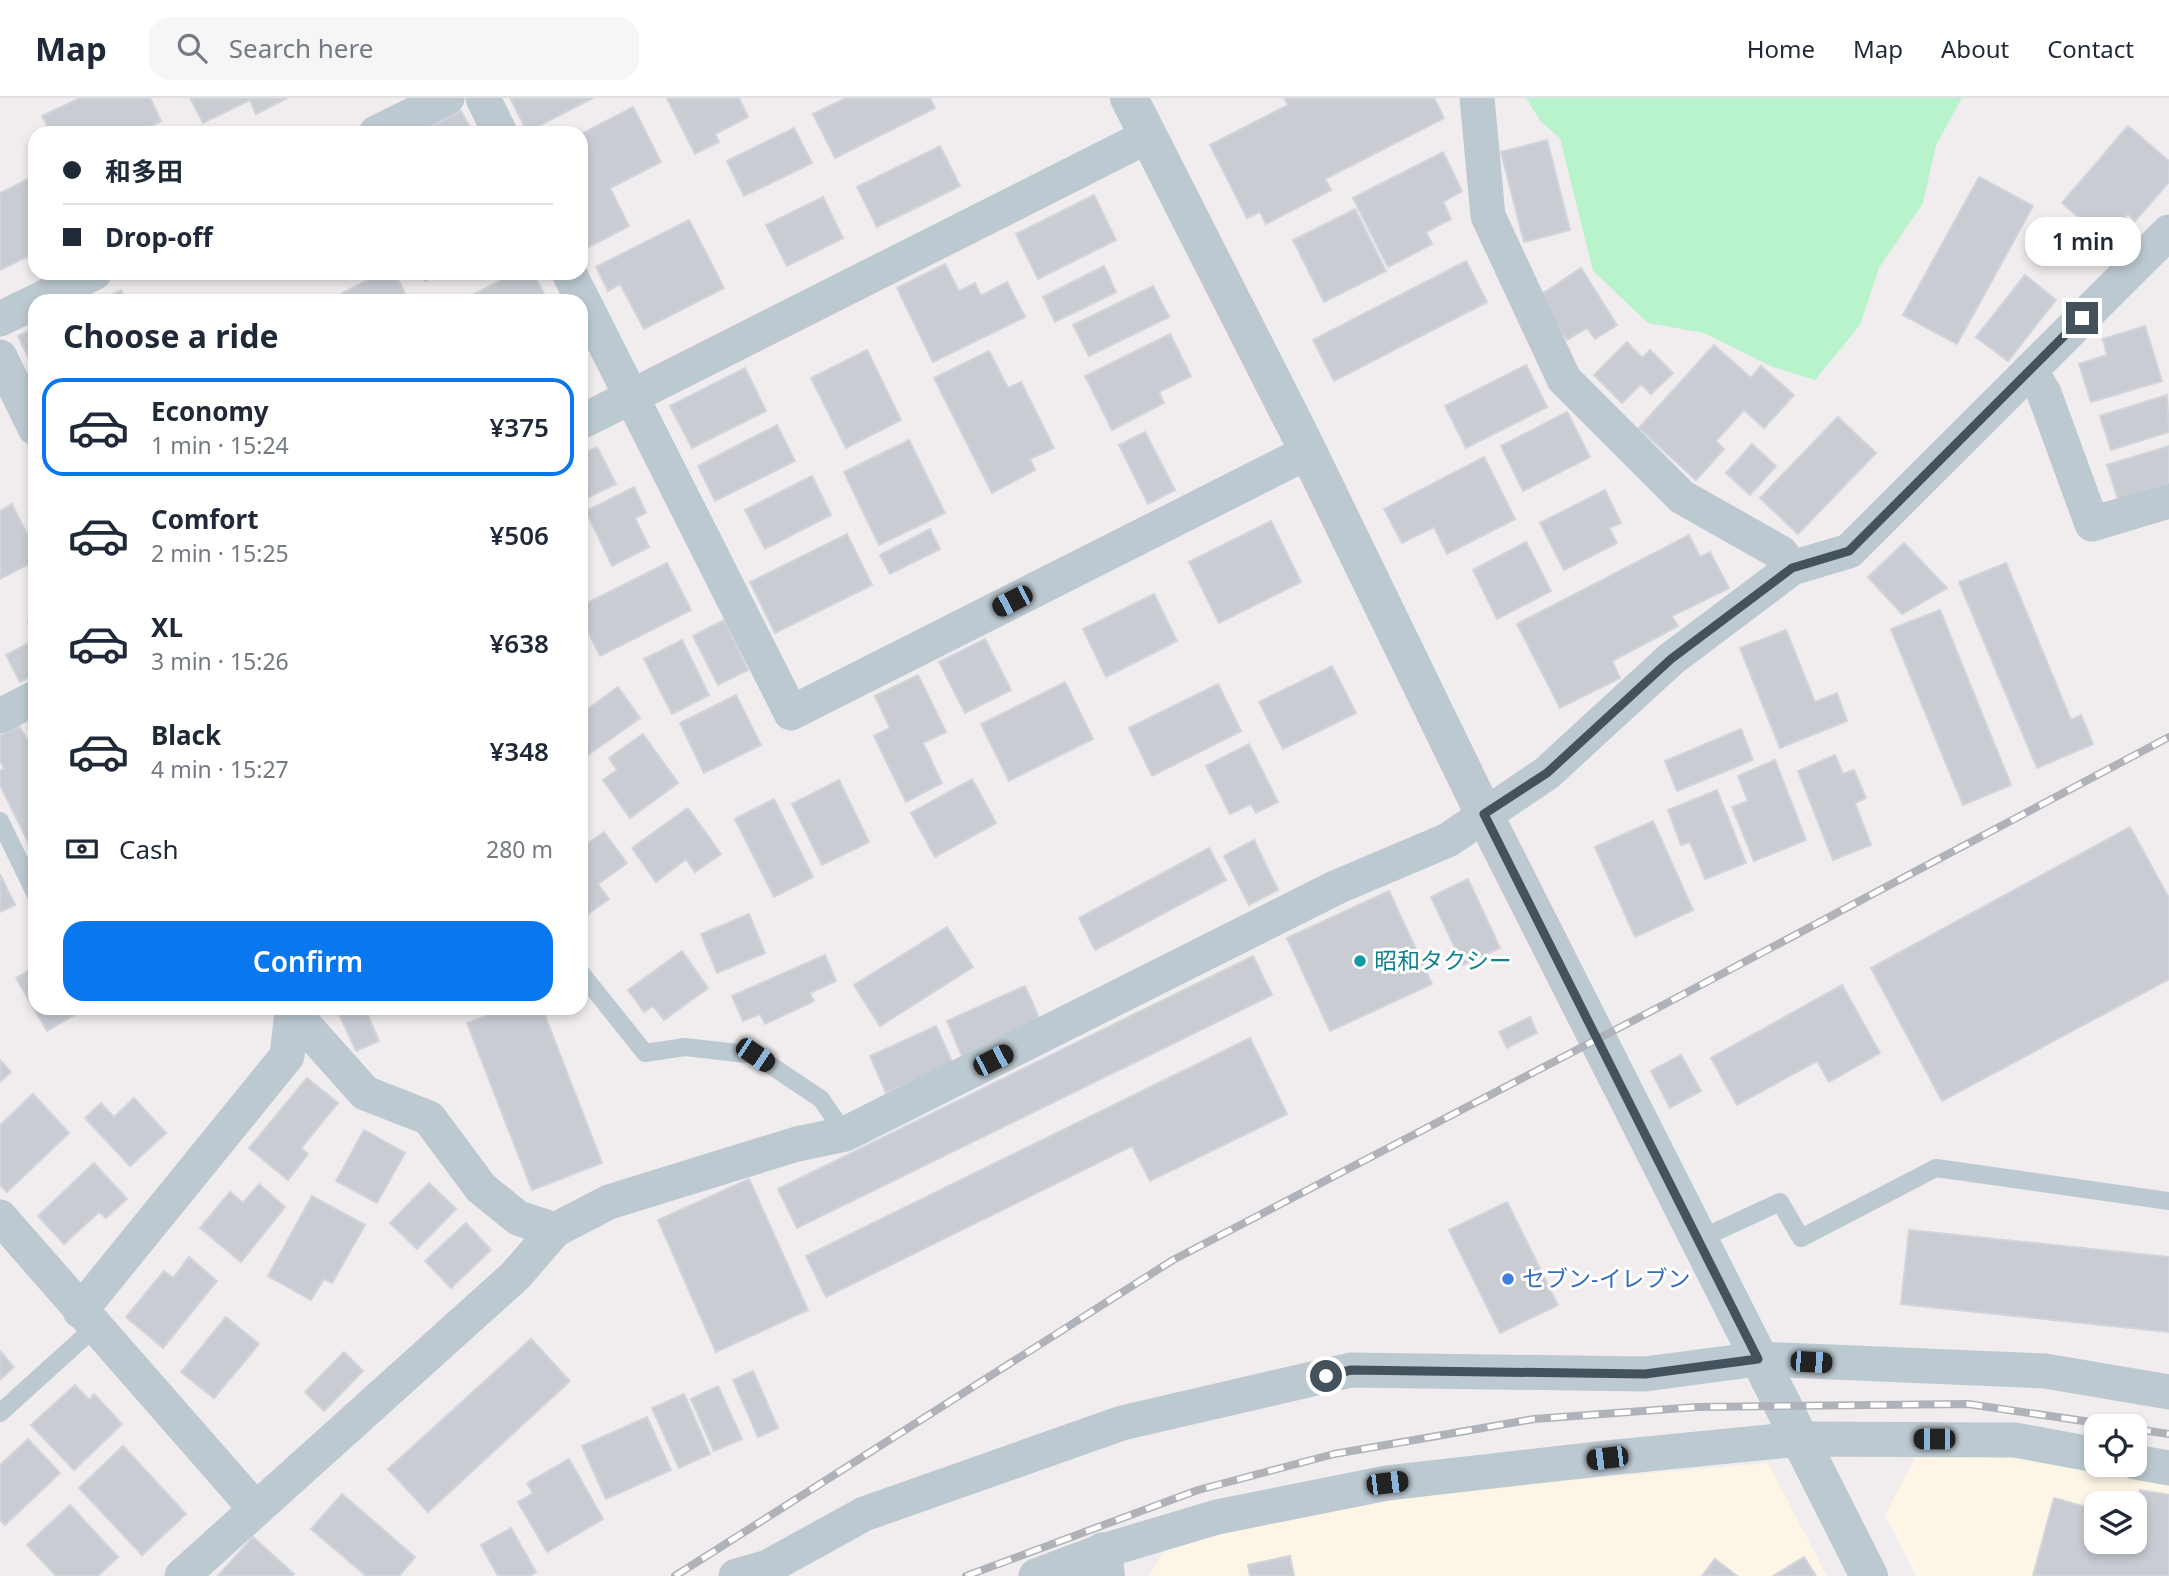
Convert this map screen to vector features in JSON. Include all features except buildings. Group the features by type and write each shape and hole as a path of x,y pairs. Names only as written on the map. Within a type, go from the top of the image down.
{"street":[{"path":"390,126 447,98"},
{"path":"483,98 497,126"},
{"path":"1129,98 1308,452 1484,814 1869,1576"},
{"path":"1477,98 1488,216 1564,379 1682,497 1781,553 1792,568"},
{"path":"588,418 1148,136"},
{"path":"182,1576 254,1507 514,1276 555,1230 609,1202 797,1144 845,1134 1337,887 1448,840 1547,773 1671,659 1792,568 1849,551 2169,232"},
{"path":"52,294 80,280"},
{"path":"0,319 28,306"},
{"path":"588,312 791,713 1308,452"},
{"path":"0,357 28,414"},
{"path":"2030,370 2044,393 2092,524 2169,501"},
{"path":"0,716 28,702"},
{"path":"87,1320 287,1056 292,1015"},
{"path":"296,1015 365,1093 429,1118 481,1188 518,1218 555,1230"},
{"path":"0,1217 87,1320 254,1507"},
{"path":"736,1576 768,1567 864,1514 1122,1423 1351,1370 1645,1374 1758,1359 2045,1371 2169,1392"},
{"path":"1036,1576 1105,1564 1217,1517 1387,1483 1799,1439 2015,1440 2084,1453"},
{"path":"2147,1464 2169,1468"}],"lane":[{"path":"0,821 28,879"},
{"path":"588,982 645,1053 685,1047 755,1055 821,1099 845,1134"},
{"path":"1698,1240 1780,1202 1801,1238 1936,1168 2169,1201"},
{"path":"0,1413 87,1320"}],"shaded area":[{"path":"1918,1452 2020,1456 2084,1467 2084,1477 2140,1477 2169,1482 2169,1576 1916,1576 1885,1515"},
{"path":"1768,1463 1827,1576 1149,1576 1169,1544 1389,1496"}],"green space":[{"path":"1526,98 1962,98 1936,145 1923,203 1879,268 1860,325 1815,380 1773,367 1704,333 1648,323 1593,271 1560,138 1541,122"}],"railway":[{"path":"675,1576 1173,1260 2169,737"},
{"path":"966,1576 1198,1490 1334,1454 1534,1419 1697,1407 1968,1404 2084,1421"},
{"path":"2147,1431 2169,1434"}],"place":[{"name":"昭和タクシー","path":"1360,961"},
{"name":"セブン-イレブン","path":"1508,1279"}],"route":[{"path":"1326,1376 1351,1370 1645,1374 1758,1359 1484,814 1547,773 1671,659 1792,568 1849,551 2082,318"}]}
